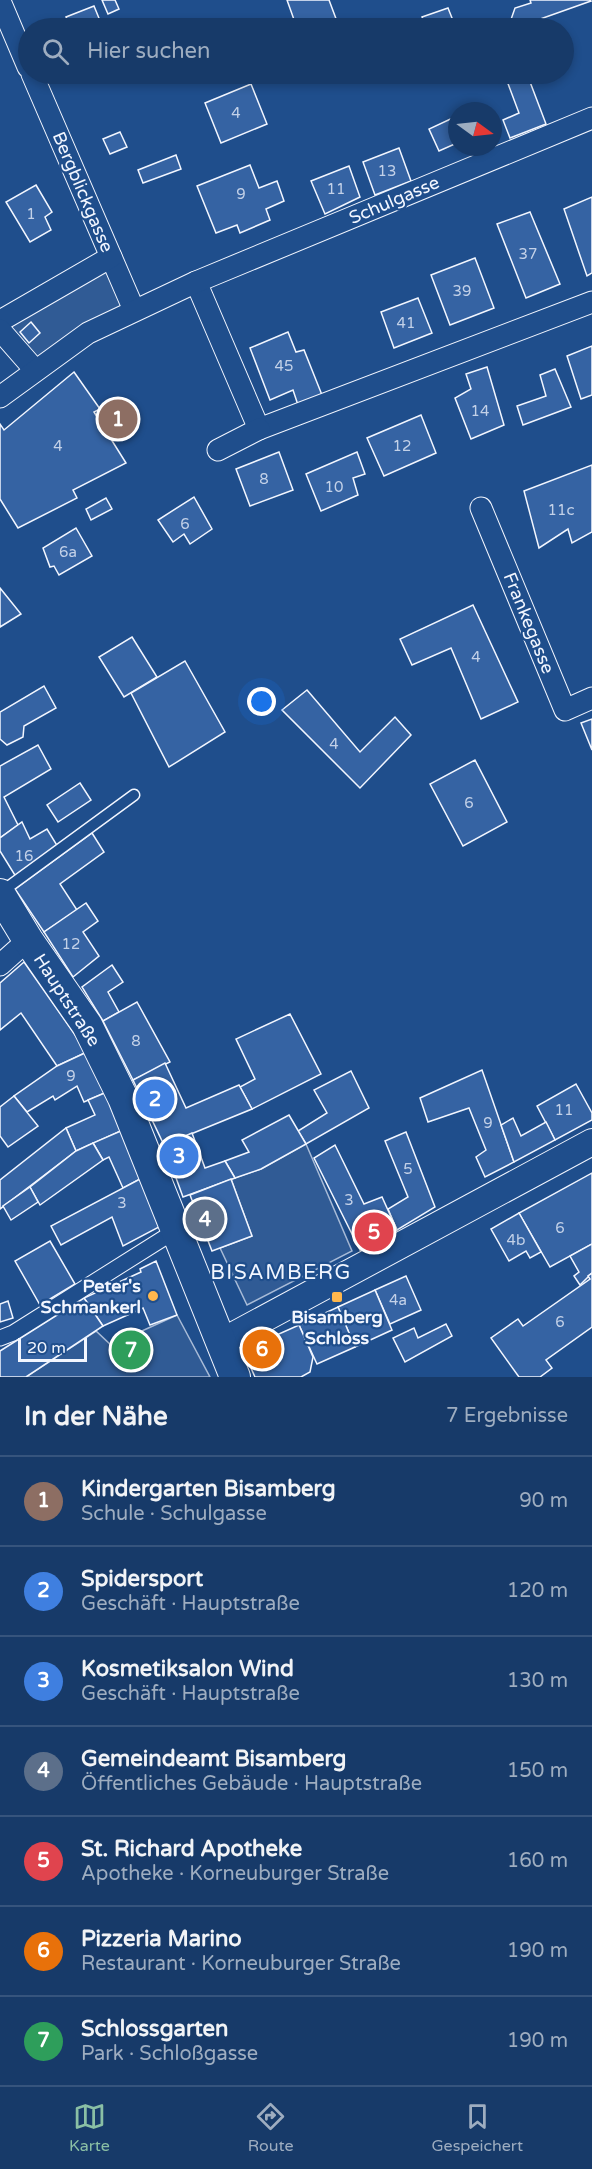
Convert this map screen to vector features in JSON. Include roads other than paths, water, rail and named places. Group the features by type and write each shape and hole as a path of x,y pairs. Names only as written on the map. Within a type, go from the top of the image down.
{"main road":[{"name":"Hauptstraße","path":"0,894 28,940 87,1025 123,1098 235,1377"}],"street":[{"path":"0,1 18,43"},
{"name":"Bergblickgasse","path":"36,84 134,310"},
{"name":"Schulgasse","path":"0,397 88,333 134,310 196,282 592,118"},
{"path":"0,321 111,257"},
{"path":"196,282 259,429"},
{"path":"218,450 259,429 592,302"},
{"path":"0,330 35,370"},
{"name":"Frankegasse","path":"481,508 565,710 592,698"},
{"path":"0,965 28,940"},
{"path":"221,1342 592,1142"},
{"path":"0,1338 13,1333 175,1231"}],"lane":[{"path":"0,894 134,795"}],"place":[{"name":"Kindergarten Bisamberg","path":"118,419"},
{"name":"Spidersport","path":"155,1099"},
{"name":"Kosmetiksalon Wind","path":"179,1156"},
{"name":"Gemeindeamt Bisamberg","path":"205,1219"},
{"name":"St. Richard Apotheke","path":"374,1232"},
{"name":"Peter's Schmankerl","path":"153,1296"},
{"name":"Bisamberg Schloss","path":"337,1297"},
{"name":"Pizzeria Marino","path":"262,1349"},
{"name":"Schlossgarten","path":"131,1350"}],"district":[{"name":"BISAMBERG","path":"281,1272"}]}
